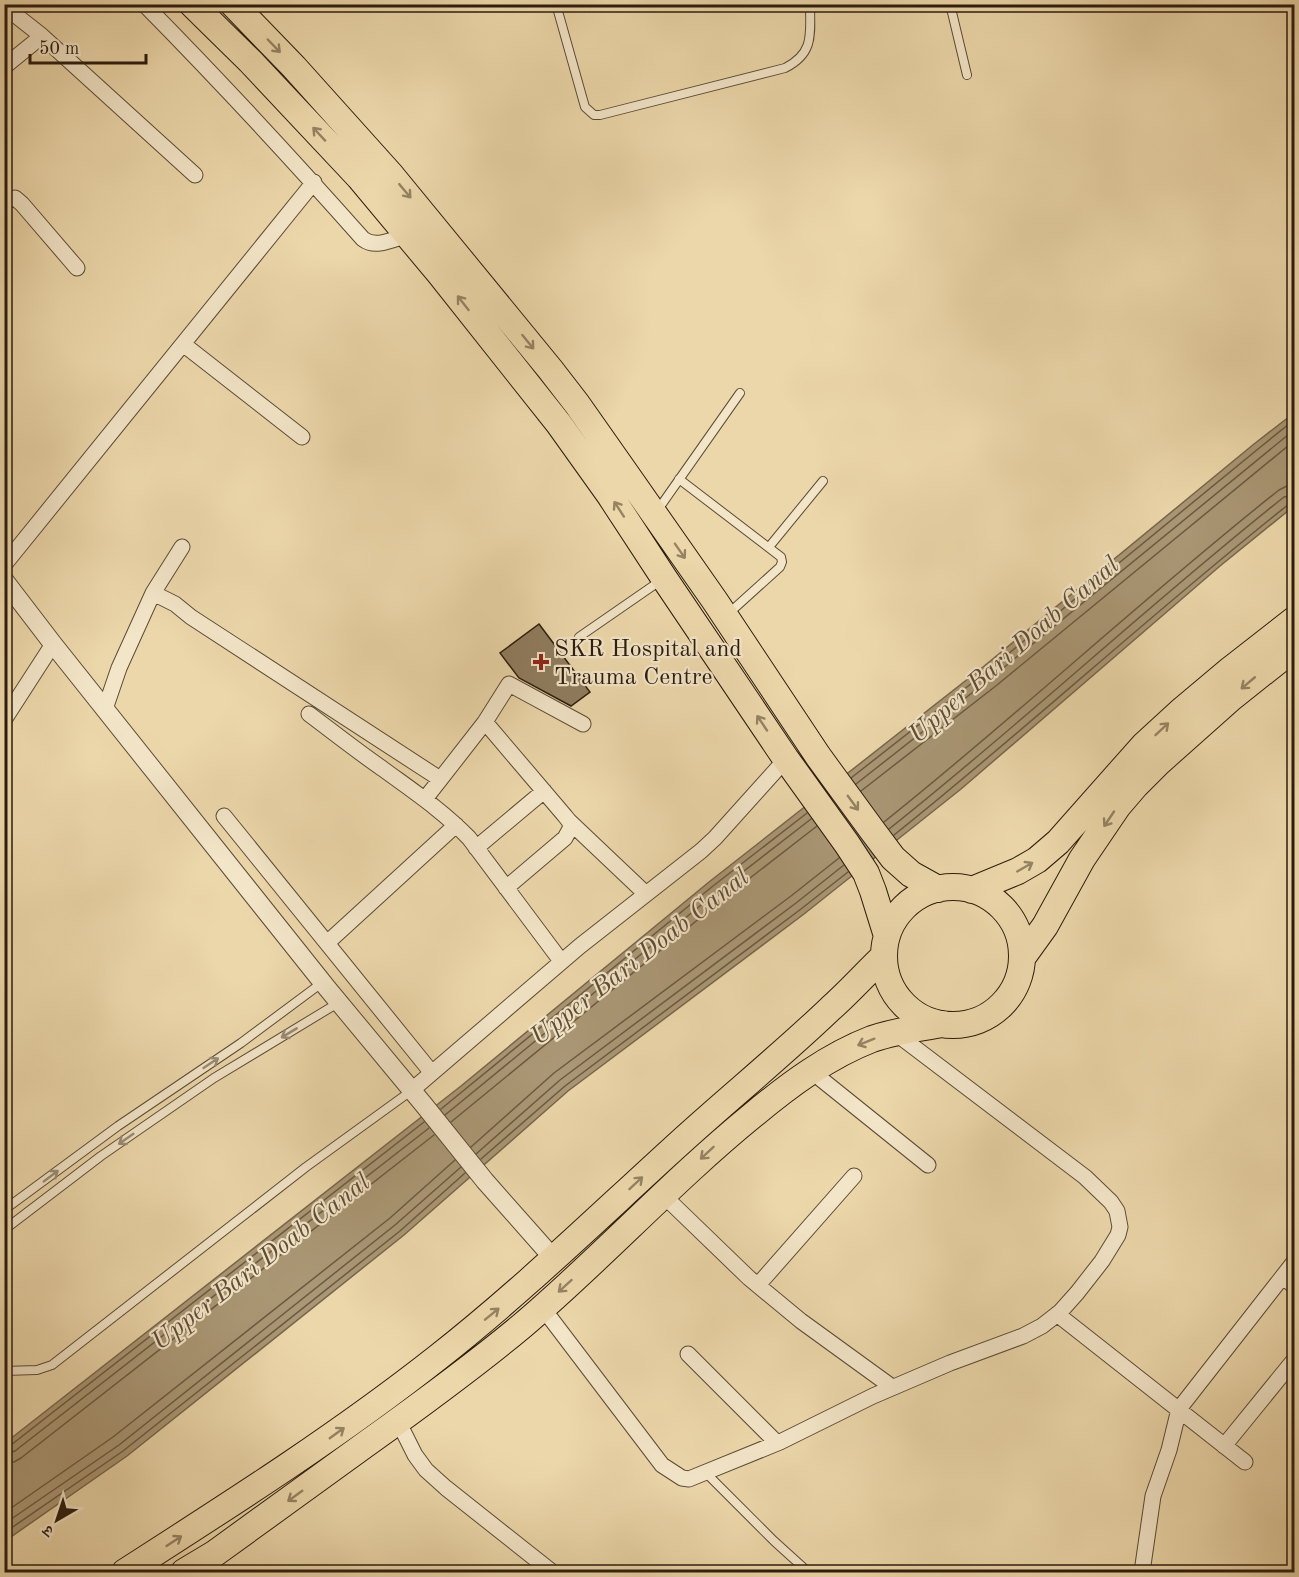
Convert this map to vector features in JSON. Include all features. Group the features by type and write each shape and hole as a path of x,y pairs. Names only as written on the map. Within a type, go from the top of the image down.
{"highway":[{"path":"192,4 359,177 559,424 866,873 873,891 885,946 886,973 891,988 901,1002 913,1012 927,1020 944,1024"},
{"path":"233,4 344,121 435,228 570,396 725,617 818,756 893,858 911,874 938,889"},
{"path":"972,890 1018,871 1044,854 1058,842 1144,745 1179,712 1294,620"},
{"path":"1022,958 1045,926 1082,860 1118,806 1136,785 1231,698 1294,648"},
{"path":"125,1572 258,1487 330,1437 496,1310 674,1147 834,1006 885,946 894,919 906,905 921,895 938,889 956,887 986,896 1008,915 1021,943 1022,958 1015,986 998,1009 981,1019 963,1024 944,1024 894,1032 851,1048 811,1071 778,1094 713,1147 505,1339 213,1558 184,1572"}],"street":[{"path":"144,4 203,63 369,243 376,244 408,235"},
{"path":"4,6 42,36 195,175"},
{"path":"4,67 42,36"},
{"path":"4,565 314,182"},
{"path":"4,202 15,198 22,204 77,268"},
{"path":"183,344 302,437"},
{"path":"105,709 119,668 153,593 182,547"},
{"path":"4,580 339,1002 485,1181 554,1259"},
{"path":"153,593 175,604 191,617 440,779"},
{"path":"4,720 53,644"},
{"path":"424,799 484,722 509,684 583,724"},
{"path":"309,714 456,825 507,888 561,961"},
{"path":"484,722 569,821 646,894"},
{"path":"412,1090 561,961 701,851 791,765"},
{"path":"476,848 544,792"},
{"path":"224,816 432,1073"},
{"path":"507,888 565,838 571,827 569,821"},
{"path":"327,943 456,825"},
{"path":"542,1307 662,1465 682,1478 689,1479 777,1443 892,1387 1023,1336 1058,1314 1096,1269 1118,1234 1120,1227 1117,1211 1085,1177 894,1032"},
{"path":"811,1071 928,1165"},
{"path":"758,1286 854,1176"},
{"path":"663,1195 758,1286 801,1321 892,1387"},
{"path":"1142,1572 1153,1496 1169,1450 1179,1409 1288,1282 1294,1262"},
{"path":"1058,1314 1245,1462"},
{"path":"688,1354 777,1443"},
{"path":"1224,1446 1294,1360"},
{"path":"398,1421 415,1455 426,1470 552,1572"}],"lane":[{"path":"556,4 585,107 594,115 600,116 785,68 795,63 808,48 810,4"},
{"path":"950,4 967,75"},
{"path":"654,514 740,393"},
{"path":"679,479 781,557 780,567 725,617"},
{"path":"769,547 823,480"},
{"path":"579,638 664,578"},
{"path":"4,1210 117,1126 241,1043 323,982"},
{"path":"4,1230 101,1156 214,1078 339,1002"},
{"path":"4,1371 37,1370 52,1365 306,1167 412,1090"},
{"path":"148,1106 156,1118"},
{"path":"21,1198 30,1210"},
{"path":"706,1473 806,1570"}],"water":[{"name":"Upper Bari Doab Canal","path":"1294,413 1294,506 1220,566 961,789 804,914 568,1091 404,1235 127,1456 5,1541 5,1443 461,1086 709,882 983,667"}],"building":[{"path":"539,624 590,692 571,706 519,678 500,653"}],"place":[{"name":"SKR Hospital and Trauma Centre","path":"541,662"}]}
